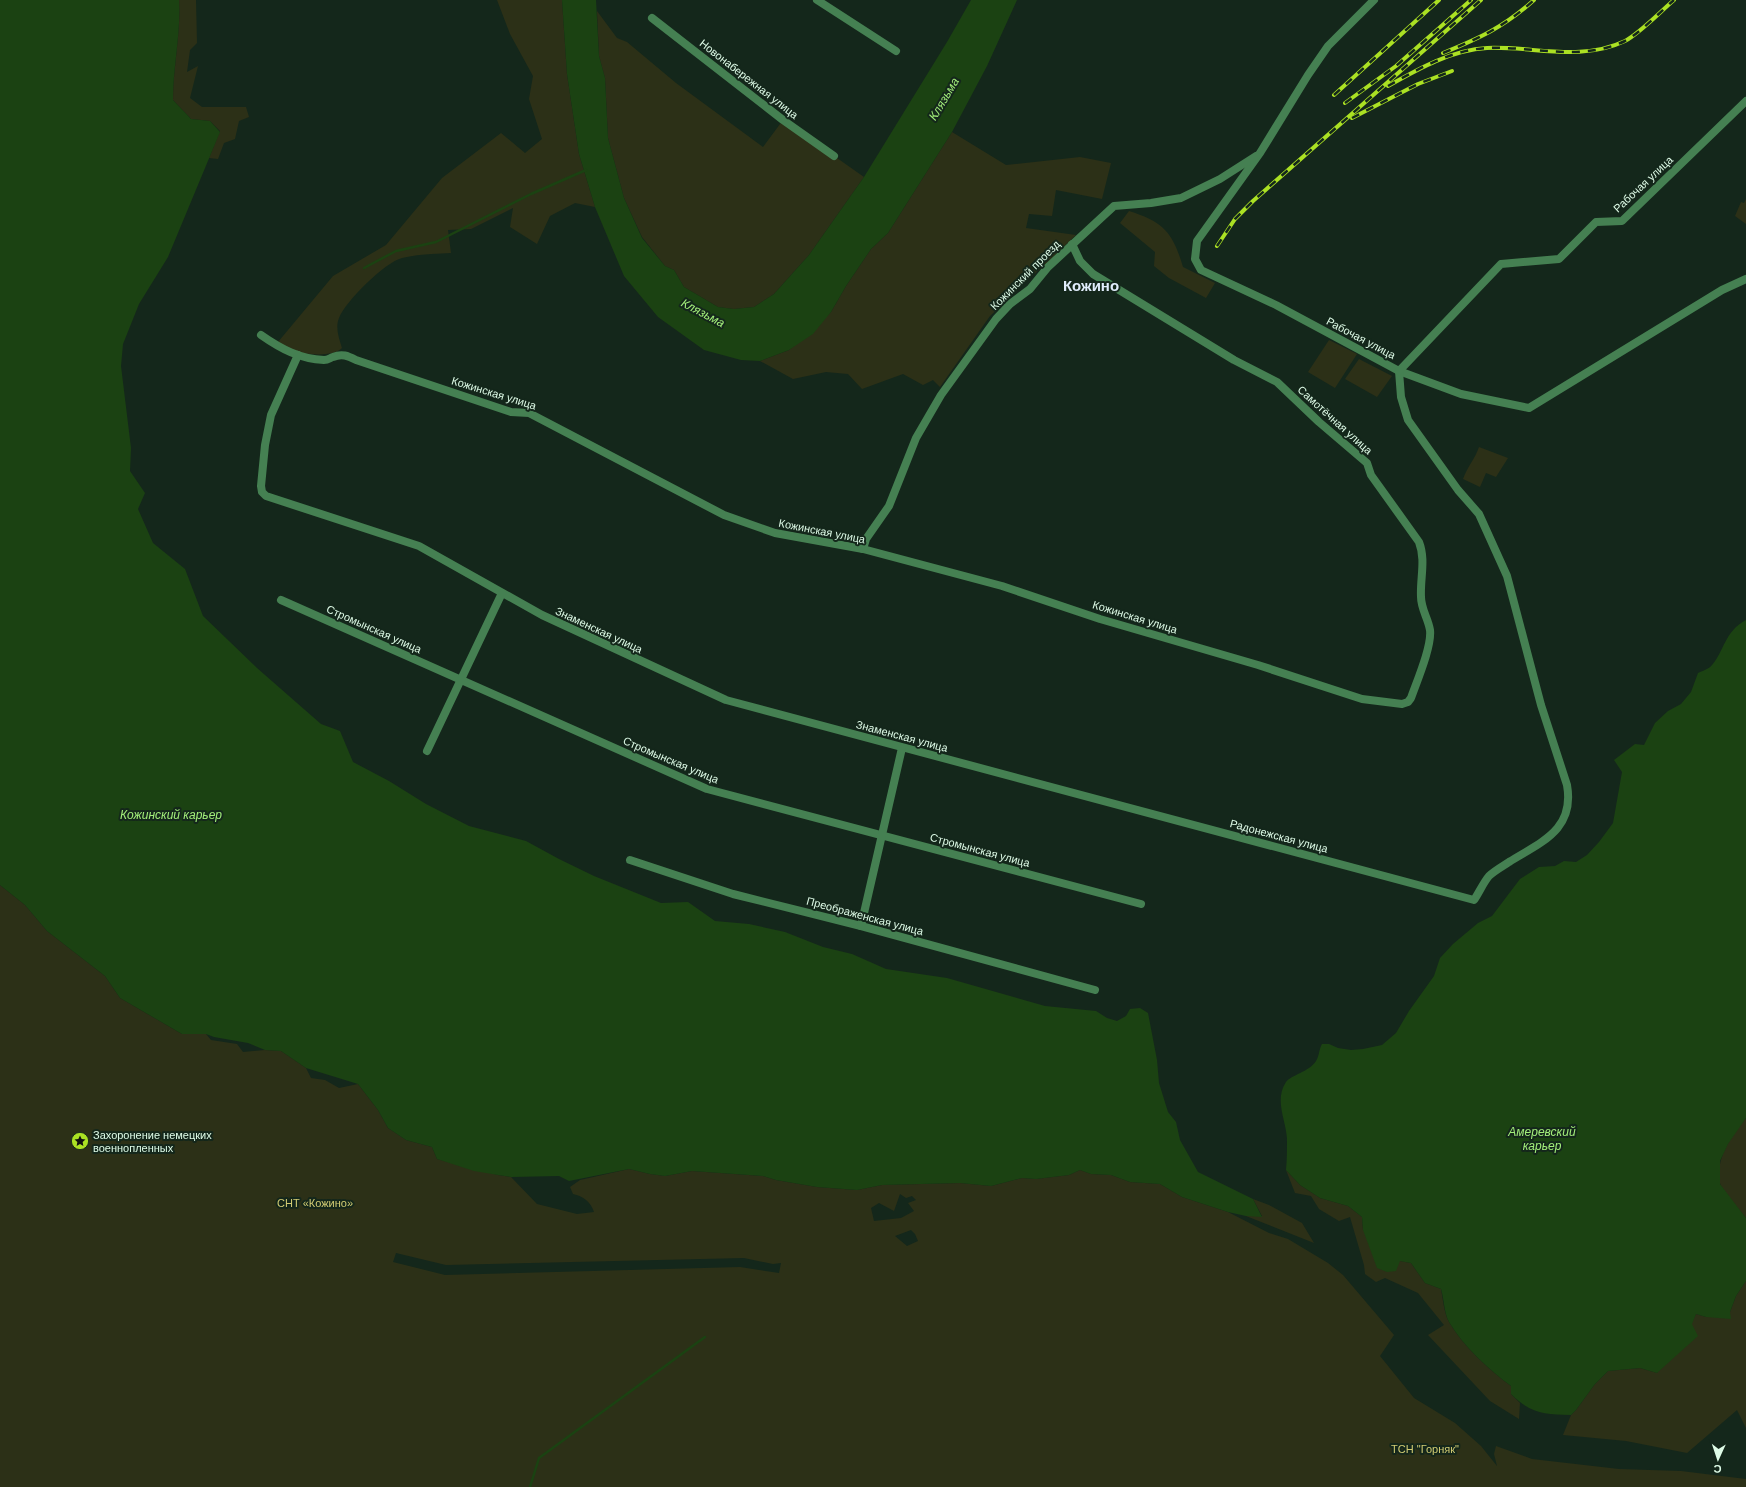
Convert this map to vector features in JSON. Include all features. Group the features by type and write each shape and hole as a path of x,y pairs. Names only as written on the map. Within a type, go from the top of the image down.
{"street":[{"path":"817,0 896,51"},
{"name":"Рабочая улица","path":"1374,0 1328,46 1308,75 1260,153 1197,241 1195,259 1201,270 1276,305 1399,371 1501,264 1559,259 1596,222 1622,221 1746,101"},
{"name":"Новонабережная улица","path":"652,18 783,120 834,156"},
{"name":"Кожинский проезд","path":"863,549 866,539 889,506 916,438 941,395 996,319 1010,304 1030,289 1048,267 1114,206 1151,203 1181,198 1220,179 1260,153"},
{"name":"Самотёчная улица","path":"1072,244 1080,261 1093,274 1234,360 1277,382 1319,422 1367,463 1371,475 1419,542 1422,549 1423,570 1421,597 1424,613 1430,629 1430,640 1411,698 1408,702 1402,704"},
{"path":"1399,371 1461,394 1529,408 1722,290 1746,279"},
{"name":"Кожинская улица","path":"261,335 282,349 298,355 327,360 334,356 344,354 356,360 511,412 530,413 724,516 775,533 863,549 1002,586 1100,619 1258,665 1362,699 1402,704"},
{"name":"Знаменская улица","path":"298,355 271,415 265,444 261,486 262,492 266,496 419,546 542,615 726,700 1078,795"},
{"name":"Радонежская улица","path":"1078,795 1474,900 1489,876 1546,839 1560,828 1565,819 1569,806 1567,785 1541,705 1507,576 1479,514 1458,490 1408,420 1401,397 1399,371"},
{"path":"427,751 502,593"},
{"name":"Стромынская улица","path":"281,600 707,789 1141,904"},
{"path":"861,926 902,748"},
{"name":"Преображенская улица","path":"630,860 733,894 861,926 1095,990"}],"green space":[{"path":"179,0 196,0 197,43 190,50 187,72 198,66 190,98 202,107 246,107 249,117 239,121 235,139 224,143 218,159 209,158 220,131 210,121 191,119 173,100 179,25"},
{"path":"497,0 562,0 567,74 579,154 595,207 575,203 550,216 537,244 510,227 513,208 471,229 448,230 451,253 426,254 402,258 386,267 357,293 349,302 339,318 337,329 342,348 338,351 327,354 306,353 293,350 278,342 333,276 386,245 442,178 501,133 525,153 542,139 529,99 533,76 510,34"},
{"path":"597,11 617,38 627,42 676,83 763,147 783,120 864,177 809,255 774,294 754,307 734,309 718,307 684,287 674,270 665,266 642,237 624,198 608,138 605,78 599,56"},
{"path":"952,132 1006,165 1080,157 1111,163 1102,199 1056,190 1052,216 1029,214 1026,228 1076,235 990,316 940,387 933,380 923,385 903,374 862,389 848,374 826,372 793,379 760,361 789,350 831,312 846,286 871,249 888,233"},
{"path":"1746,199 1746,224 1735,216 1741,202 1744,203"},
{"path":"1129,211 1151,220 1165,230 1175,245 1183,267 1215,283 1206,298 1169,278 1154,266 1155,252 1120,223"},
{"path":"1329,340 1357,354 1335,388 1308,372"},
{"path":"1359,359 1392,376 1377,397 1345,379"},
{"path":"1479,447 1508,458 1496,477 1486,473 1480,487 1463,479"},
{"path":"0,885 25,905 47,931 105,976 120,998 182,1034 206,1034 211,1040 237,1044 243,1052 265,1050 281,1051 306,1068 311,1078 325,1080 339,1088 358,1084 378,1110 388,1128 406,1140 432,1147 437,1159 511,1177 537,1204 577,1214 594,1212 589,1202 580,1196 573,1194 570,1187 580,1180 629,1169 665,1176 692,1171 763,1176 776,1180 817,1187 857,1190 882,1185 960,1183 991,1186 1022,1178 1036,1179 1069,1175 1080,1170 1091,1174 1111,1175 1130,1182 1160,1184 1182,1197 1228,1212 1269,1233 1288,1239 1328,1263 1343,1275 1394,1335 1380,1356 1414,1398 1455,1423 1481,1446 1497,1466 1494,1454 1496,1446 1532,1459 1619,1469 1681,1471 1746,1479 1746,1487 0,1487","holes":["900,1194 906,1198 912,1196 916,1200 908,1203 914,1211 901,1218 874,1221 871,1208 879,1203 894,1211","911,1230 915,1234 918,1241 907,1246 895,1236","396,1253 446,1265 744,1258 773,1264 781,1263 779,1273 740,1267 445,1275 393,1262"]},
{"path":"1746,1118 1746,1218 1721,1186 1719,1174 1722,1157 1726,1148 1735,1132"},
{"path":"1286,1170 1300,1185 1320,1198 1348,1206 1362,1217 1363,1230 1400,1261 1411,1263 1425,1283 1441,1289 1446,1314 1455,1331 1477,1357 1511,1386 1511,1394 1520,1403 1519,1419 1490,1401 1428,1335 1444,1325 1418,1293 1385,1278 1376,1282 1365,1274 1364,1265 1350,1217 1339,1221 1319,1209 1311,1196 1295,1193"},
{"path":"1253,1199 1269,1205 1302,1223 1314,1243 1246,1216 1262,1216"},
{"path":"1746,1281 1746,1428 1737,1410 1687,1453 1626,1441 1563,1435 1571,1415 1595,1384 1608,1371 1640,1368 1657,1373 1691,1324 1696,1314 1706,1317 1730,1312 1736,1296"}],"water":[{"name":"Кожинский карьер","path":"0,0 179,0 179,25 173,100 191,119 210,121 220,132 168,257 139,304 123,344 121,366 131,448 130,471 145,493 138,509 153,543 185,569 203,616 257,668 321,724 340,731 353,762 389,781 426,804 469,826 526,841 594,876 661,903 688,902 715,921 749,924 785,932 823,947 852,954 886,969 947,978 1045,1006 1096,1011 1107,1018 1117,1021 1126,1016 1130,1009 1140,1008 1148,1013 1157,1060 1159,1083 1168,1112 1176,1122 1180,1140 1198,1172 1253,1199 1262,1217 1246,1216 1228,1212 1182,1197 1160,1184 1130,1182 1111,1175 1091,1174 1080,1170 1069,1175 1036,1179 1022,1178 991,1186 960,1183 882,1185 857,1190 817,1187 776,1180 763,1176 692,1171 665,1176 629,1169 569,1181 559,1176 511,1177 474,1171 437,1159 432,1147 406,1140 388,1128 378,1110 358,1084 306,1068 281,1051 265,1050 248,1043 214,1037 206,1034 182,1034 120,998 105,976 47,931 25,905 0,885"},
{"name":"Клязьма","path":"562,0 596,0 599,56 605,78 608,138 624,198 642,238 665,266 674,270 684,287 718,307 734,309 754,307 774,294 809,255 864,177 971,0 1017,0 987,66 952,132 888,233 871,249 846,286 831,312 813,334 789,350 760,361 741,360 704,350 658,317 624,276 595,207 579,154 567,74"},
{"name":"Амеревский карьер","path":"1746,620 1746,1118 1728,1144 1720,1161 1720,1184 1746,1218 1746,1281 1736,1296 1730,1312 1731,1319 1706,1317 1696,1314 1692,1324 1698,1336 1657,1373 1640,1368 1608,1371 1595,1384 1571,1415 1538,1412 1518,1401 1511,1394 1511,1386 1485,1365 1469,1349 1447,1318 1441,1289 1425,1283 1411,1263 1400,1261 1396,1271 1387,1272 1377,1268 1363,1230 1362,1217 1348,1206 1320,1198 1300,1185 1286,1170 1287,1139 1281,1096 1288,1080 1313,1065 1317,1059 1322,1044 1329,1044 1338,1048 1351,1050 1363,1049 1382,1045 1396,1033 1409,1011 1434,976 1440,958 1453,944 1478,923 1492,916 1520,879 1539,867 1555,866 1564,861 1576,862 1587,855 1613,823 1622,772 1614,760 1635,744 1644,745 1655,723 1668,711 1681,704 1691,692 1698,673 1712,665 1733,630"}],"waterway":[{"path":"364,268 396,251 436,242 531,194 586,170"},
{"path":"530,1487 539,1458 705,1337"}],"railway":[{"path":"1334,95 1439,0"},
{"path":"1345,103 1396,66 1471,0"},
{"path":"1217,246 1235,219 1253,201 1481,0"},
{"path":"1443,53 1469,42 1502,25 1534,0"},
{"path":"1388,86 1435,61 1461,52 1487,48 1574,52 1591,51 1608,47 1625,41 1631,37 1674,0"},
{"path":"1352,118 1418,84 1452,71"}],"place":[{"name":"Захоронение немецких военнопленных","path":"80,1141"}],"district":[{"name":"Кожино","path":"1091,285"}],"park label":[{"name":"СНТ «Кожино»","path":"315,1203"},
{"name":"ТСН \"Горняк\"","path":"1425,1449"}]}
